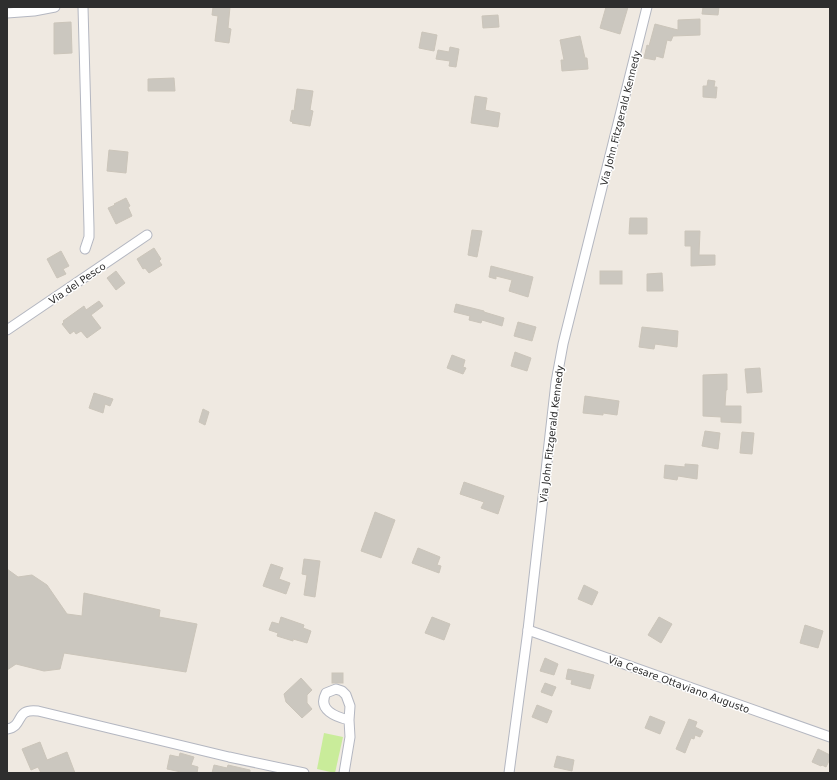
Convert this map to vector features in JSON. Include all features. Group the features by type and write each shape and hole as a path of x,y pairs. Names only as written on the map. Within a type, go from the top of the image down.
{"street":[{"path":"7,13 34,11 56,7"},
{"path":"83,7 89,228 89,237 85,249"},
{"name":"Via John Fitzgerald Kennedy","path":"508,773 528,630 549,435 557,377 648,7"},
{"name":"Via del Pesco","path":"7,330 147,235"},
{"name":"Via Cesare Ottaviano Augusto","path":"528,630 830,737"},
{"path":"7,729 16,725 24,712 27,710 38,711 242,760 304,773"},
{"path":"344,773 350,737 349,720"}],"green space":[{"path":"324,733 343,737 335,773 317,769"}],"building":[{"path":"213,7 230,7 228,28 231,29 229,43 215,41 218,16 212,15"},
{"path":"606,7 628,7 620,34 600,28"},
{"path":"703,7 719,7 718,15 702,14"},
{"path":"498,15 499,27 483,28 482,16"},
{"path":"700,19 700,35 673,36 671,41 667,40 663,58 656,56 655,60 644,58 655,24 678,30 678,20"},
{"path":"71,22 72,53 54,54 54,23"},
{"path":"422,32 437,35 434,51 419,48"},
{"path":"580,36 585,58 587,58 588,69 562,71 561,60 564,60 560,40"},
{"path":"450,47 459,49 456,67 449,66 450,61 436,59 438,50 449,52"},
{"path":"174,78 175,91 148,91 148,79"},
{"path":"708,80 715,81 714,87 717,87 716,98 703,97 703,86 707,86"},
{"path":"297,89 313,91 310,110 313,111 310,126 292,123 293,122 290,121 292,110 294,111"},
{"path":"475,96 487,98 485,110 500,113 498,127 471,123"},
{"path":"109,150 128,152 126,173 107,171"},
{"path":"126,198 130,206 128,207 132,216 116,224 108,208"},
{"path":"630,218 647,218 647,234 629,234"},
{"path":"472,230 482,231 477,257 468,255"},
{"path":"685,231 700,231 699,255 715,255 715,265 691,266 691,246 685,246"},
{"path":"154,248 161,259 159,261 162,265 149,273 145,268 143,269 137,259"},
{"path":"61,251 69,266 63,269 66,274 57,278 47,259"},
{"path":"491,266 533,277 528,297 509,291 512,280 496,276 496,279 489,277"},
{"path":"116,271 125,283 116,290 107,278"},
{"path":"600,271 622,271 622,284 600,284"},
{"path":"662,273 663,291 647,291 647,274"},
{"path":"99,301 103,306 91,315 101,328 87,338 81,331 76,334 74,331 70,334 62,324 64,322 63,321 84,306 86,310"},
{"path":"456,304 504,318 502,326 482,320 481,323 469,320 470,316 454,312"},
{"path":"518,322 536,327 532,341 514,336"},
{"path":"642,327 678,331 677,347 655,344 654,349 639,347"},
{"path":"515,352 531,358 527,371 511,366"},
{"path":"452,355 465,360 463,367 466,368 463,374 447,368"},
{"path":"760,368 762,392 747,393 745,369"},
{"path":"727,374 725,406 741,406 741,423 721,422 721,417 703,416 703,375"},
{"path":"94,393 113,399 110,406 105,404 103,413 89,408"},
{"path":"585,396 619,401 617,415 583,413"},
{"path":"203,409 209,412 205,425 199,422"},
{"path":"705,431 720,433 718,449 702,446"},
{"path":"742,432 754,433 752,454 740,453"},
{"path":"685,464 698,465 697,479 678,476 677,480 664,478 665,465 685,467"},
{"path":"464,482 504,496 498,514 481,508 484,502 460,494"},
{"path":"375,512 395,520 381,558 361,551"},
{"path":"418,548 440,557 437,565 441,566 439,573 412,563"},
{"path":"304,559 320,561 315,597 304,595 307,575 302,574"},
{"path":"271,564 283,568 279,579 290,583 286,594 263,586"},
{"path":"7,569 18,577 32,575 47,585 67,614 82,616 84,593 160,610 159,617 197,624 186,672 64,653 60,669 44,671 16,664 7,670"},
{"path":"584,585 598,592 592,605 578,599"},
{"path":"281,617 304,625 303,628 311,631 307,643 293,639 293,641 277,636 278,633 269,630 272,622 279,624"},
{"path":"432,617 450,624 444,640 425,633"},
{"path":"659,617 672,624 661,643 648,635"},
{"path":"805,625 823,631 818,648 800,643"},
{"path":"545,658 558,664 554,675 540,671"},
{"path":"568,669 594,675 590,689 571,684 572,680 566,679"},
{"path":"332,673 343,673 343,683 332,683"},
{"path":"301,678 312,690 307,695 307,703 312,709 302,718 286,702 284,694"},
{"path":"545,683 556,687 552,696 541,692"},
{"path":"537,705 552,711 547,723 532,717"},
{"path":"650,716 665,722 660,734 645,728"},
{"path":"689,719 697,722 695,727 703,731 700,737 695,735 694,739 691,738 685,753 676,749"},
{"path":"40,742 47,760 67,752 75,773 41,773 38,767 31,770 22,749"},
{"path":"818,749 830,755 830,759 826,767 812,762"},
{"path":"180,753 194,757 191,765 198,767 197,773 180,773 181,772 167,769 170,755 179,757"},
{"path":"557,756 574,760 572,771 554,767"},
{"path":"214,765 227,768 228,765 250,770 250,773 212,773"}]}
